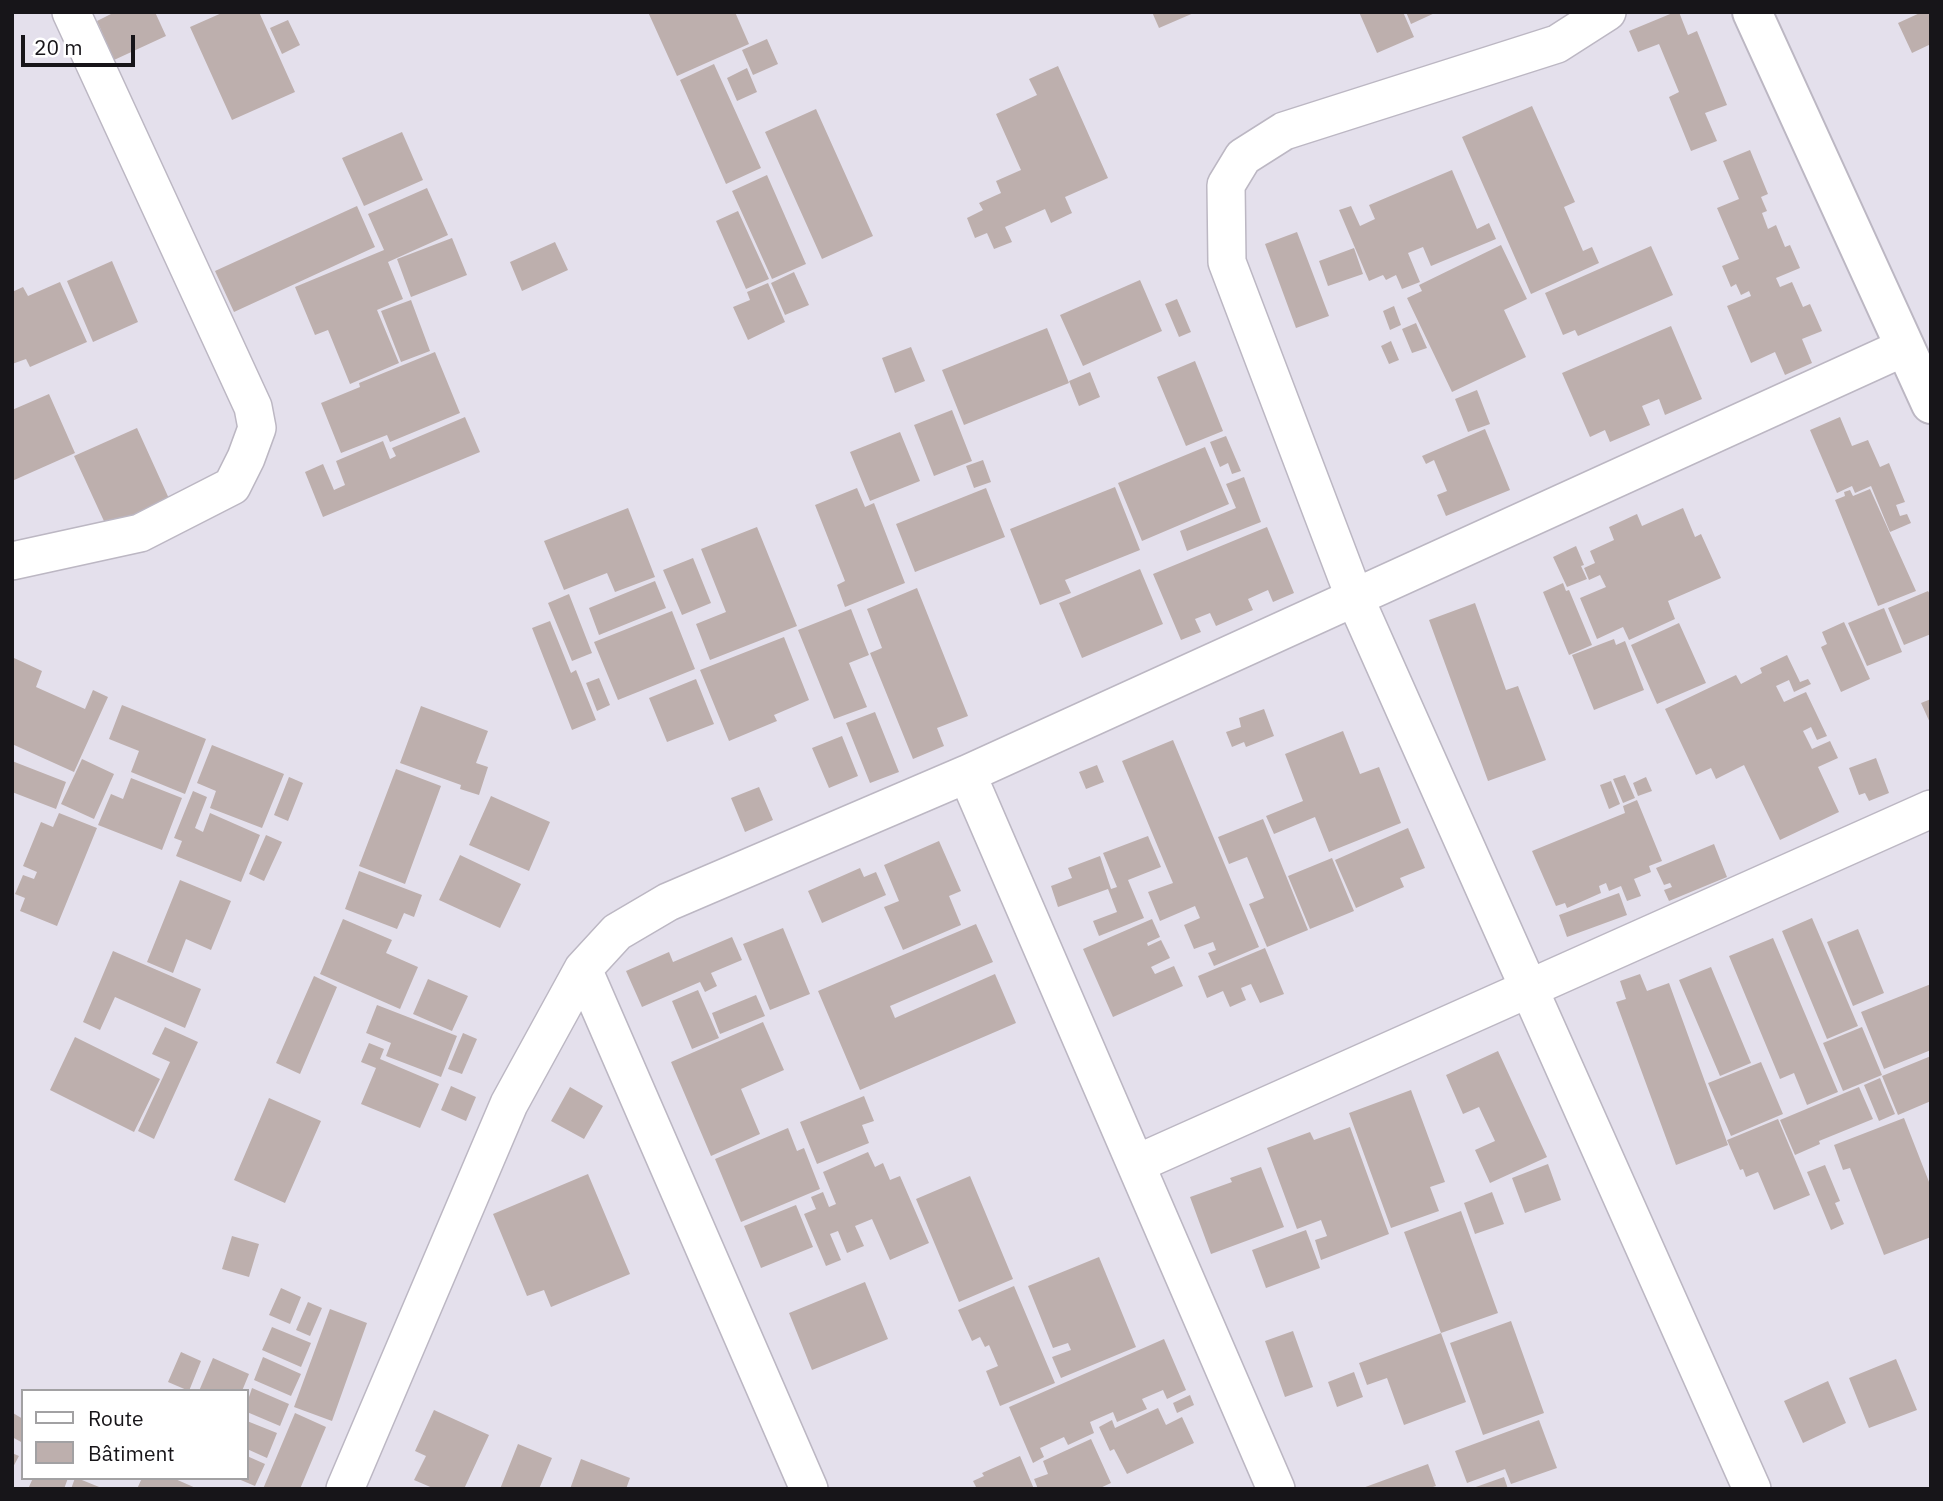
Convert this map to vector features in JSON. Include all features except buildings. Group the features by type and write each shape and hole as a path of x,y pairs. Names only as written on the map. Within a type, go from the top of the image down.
{"main road":[{"path":"1752,12 1930,398"}],"street":[{"path":"12,561 140,533 232,485 257,428 253,407 71,12"},
{"path":"1607,12 1558,44 1283,131 1243,157 1226,185 1227,262 1354,596 1752,1489"},
{"path":"345,1489 509,1104 583,969 617,932 668,902 967,774 1905,348"},
{"path":"967,774 1276,1489"},
{"path":"1136,1164 1931,809"},
{"path":"583,969 809,1489"}]}
